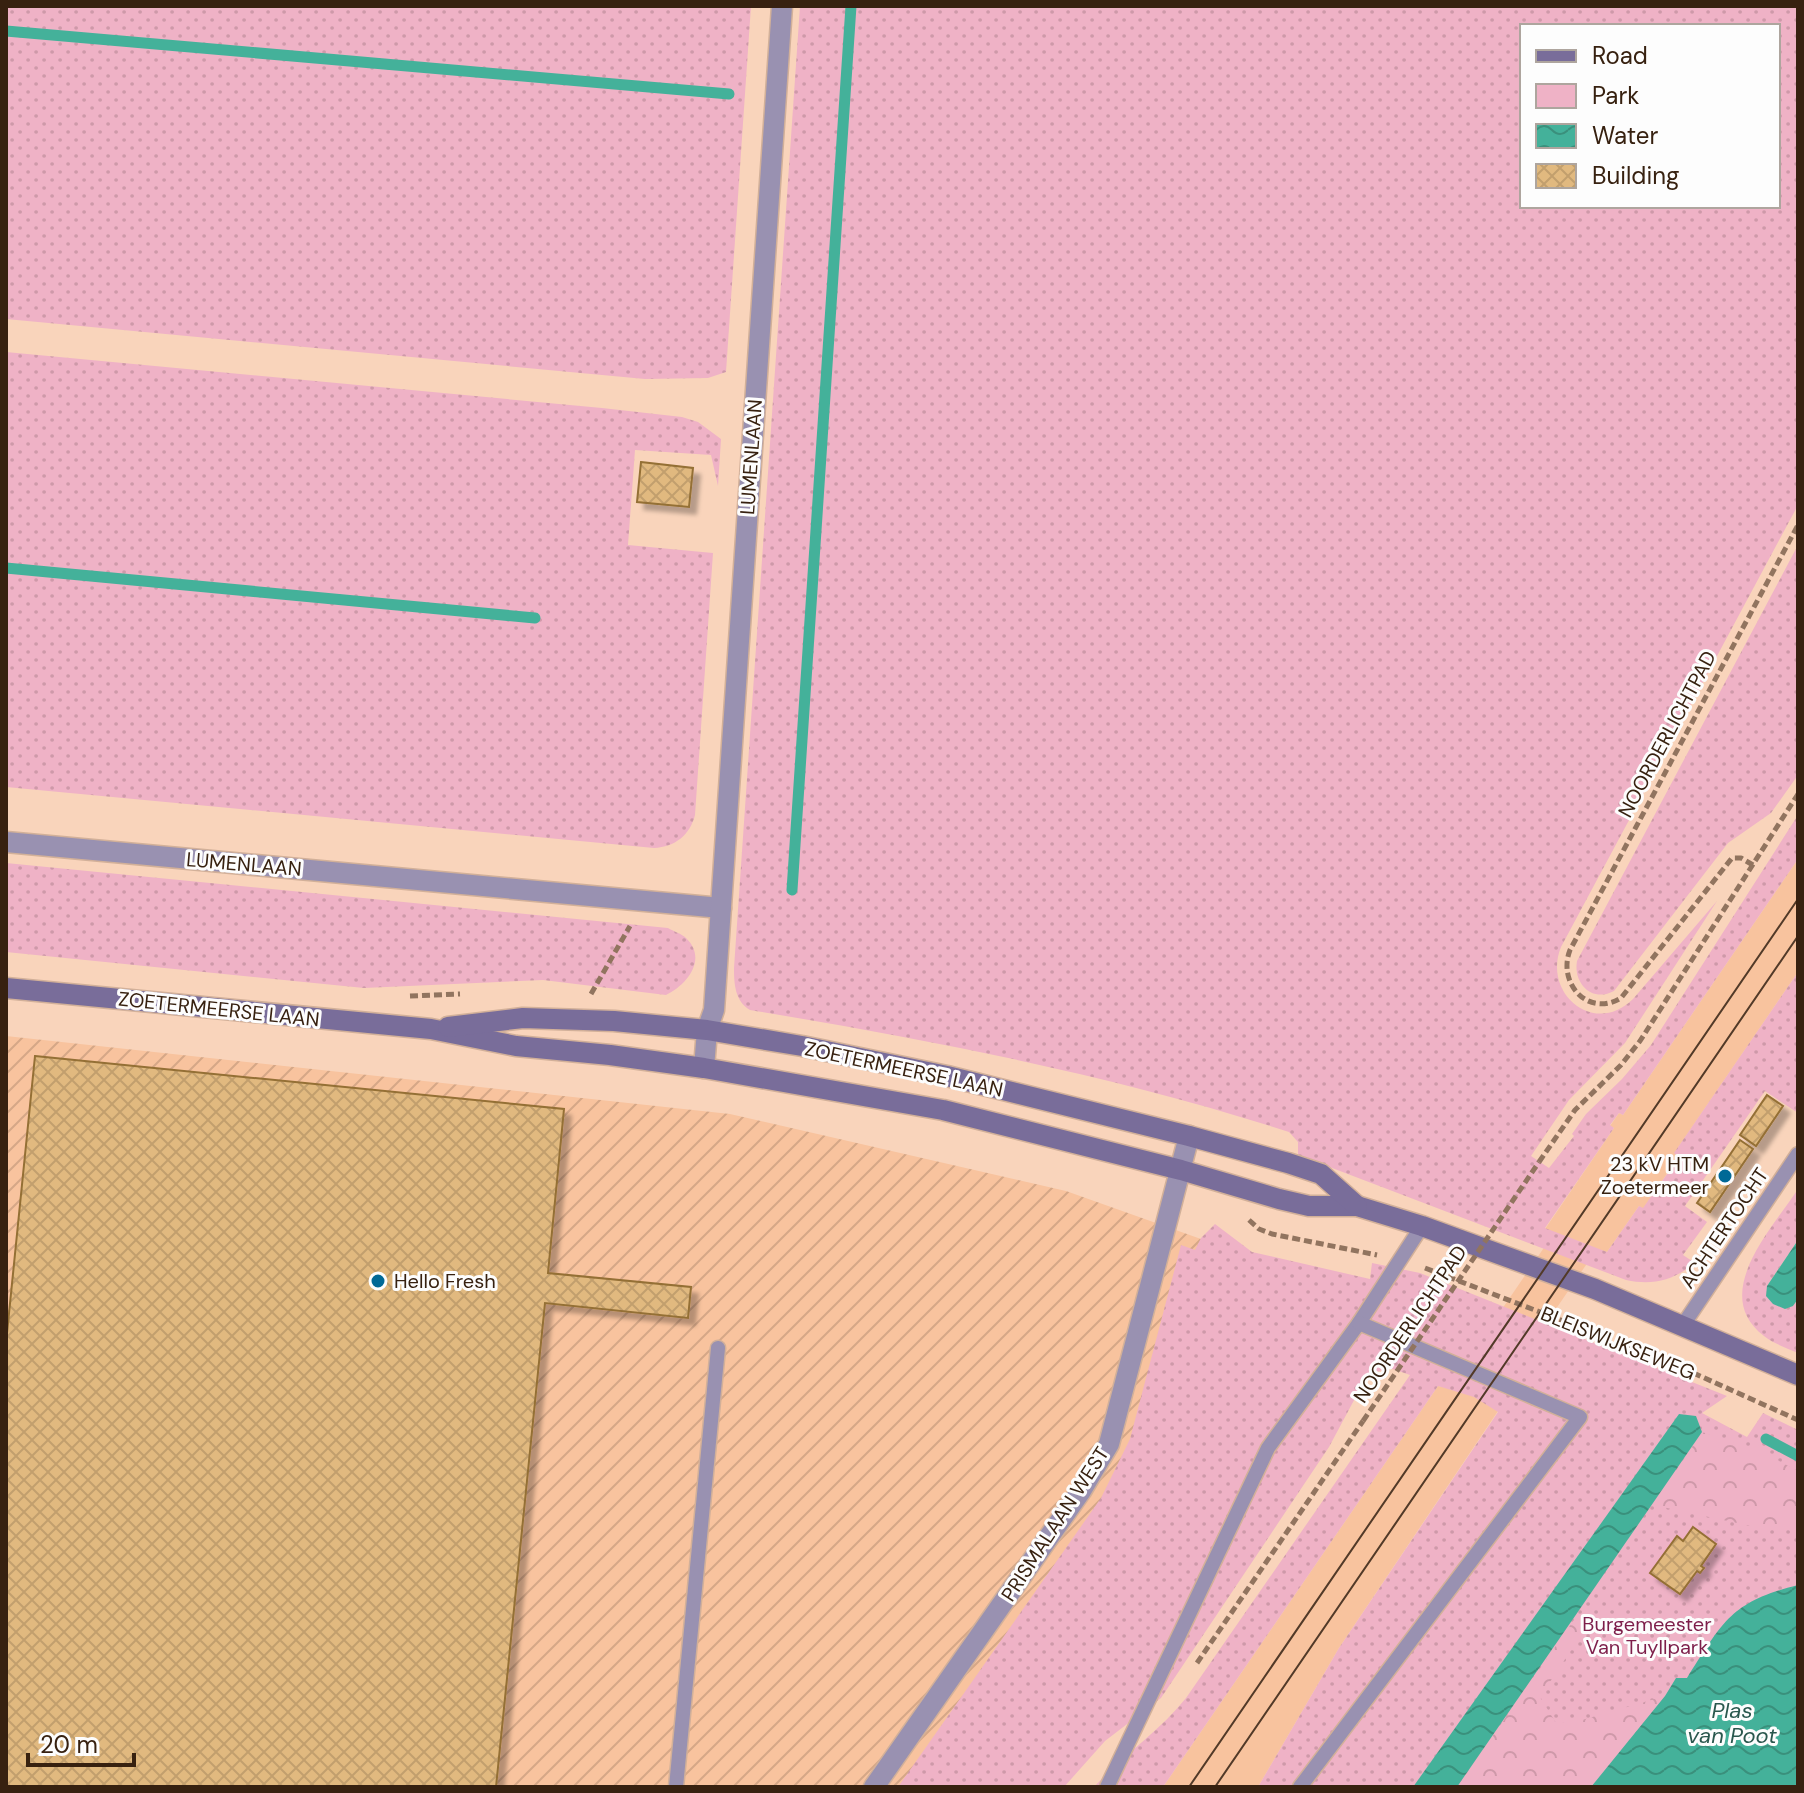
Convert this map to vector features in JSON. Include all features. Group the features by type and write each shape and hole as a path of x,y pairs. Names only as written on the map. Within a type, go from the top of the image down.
{"street":[{"name":"LUMENLAAN","path":"704,1068 707,1030 714,1010 782,6"},
{"name":"LUMENLAAN","path":"6,842 721,908"},
{"name":"ZOETERMEERSE LAAN","path":"6,988 431,1029 516,1046 704,1068 943,1110 1309,1206 1357,1206 1453,1237"},
{"name":"ZOETERMEERSE LAAN","path":"431,1029 523,1018 614,1021 707,1030 802,1046 947,1076 1189,1136 1321,1174 1357,1206"},
{"name":"PRISMALAAN WEST","path":"874,1787 1081,1491 1109,1444 1189,1136"},
{"name":"BLEISWIJKSEWEG","path":"1453,1237 1595,1289 1798,1375"}],"lane":[{"name":"ACHTERTOCHT","path":"1683,1325 1798,1154"},
{"path":"1107,1787 1268,1448 1359,1323 1422,1226"},
{"path":"1300,1787 1580,1417 1359,1323"},
{"path":"676,1787 718,1348"}],"path":[{"name":"NOORDERLICHTPAD","path":"1753,865 1741,858 1732,858 1621,998 1600,1005 1583,998 1573,988 1566,967 1570,950 1798,525"},
{"name":"NOORDERLICHTPAD","path":"1191,1671 1575,1110 1621,1065 1640,1041 1798,794"},
{"path":"591,995 645,901"},
{"path":"1272,1234 1399,1260"},
{"name":"BLEISWIJKSEWEG","path":"1399,1260 1660,1358 1798,1420"}],"shaded area":[{"path":"1798,859 1798,972 1675,1152 1679,1156 1643,1209 1639,1206 1607,1252 1597,1249 1490,1405 1498,1411 1339,1648 1258,1787 1163,1787 1438,1386 1448,1388 1554,1233 1545,1229 1614,1128 1610,1126 1619,1113 1623,1115"},
{"path":"6,1036 730,1114 1066,1191 1356,1294 1017,1787 6,1787"}],"green space":[{"path":"6,6 751,6 726,372 708,378 645,379 6,319"},
{"path":"800,6 1798,6 1798,505 1561,947 1557,964 1565,994 1589,1012 1603,1014 1618,1010 1633,999 1717,901 1625,1043 1569,1100 1531,1156 1549,1168 1574,1136 1572,1134 1586,1114 1651,1045 1798,815 1798,859 1623,1115 1619,1113 1610,1125 1614,1128 1545,1228 1607,1252 1679,1157 1674,1153 1798,972 1798,1113 1765,1091 1685,1206 1707,1222 1683,1255 1695,1263 1663,1280 1626,1280 1298,1155 1298,1142 1289,1132 1089,1076 886,1034 750,1010 738,997 735,986"},
{"path":"6,352 602,408 682,417 698,422 721,439 718,486 711,455 635,450 628,545 713,553 695,815 685,834 675,842 654,848 6,787"},
{"path":"1798,545 1798,775 1771,813 1728,843 1614,991 1592,993 1578,977 1577,961"},
{"path":"6,863 668,928 692,946 695,963 681,985 666,995 543,980 364,988 6,952"},
{"path":"1798,1189 1798,1240 1767,1286 1793,1306 1798,1299 1798,1353 1764,1336 1749,1319 1742,1301 1744,1282 1761,1242"},
{"name":"Burgemeester Van Tuyllpark","path":"1215,1224 1252,1252 1370,1279 1372,1263 1420,1273 1727,1396 1702,1413 1747,1437 1763,1413 1798,1430 1798,1787 1258,1787 1339,1648 1498,1412 1474,1397 1438,1386 1163,1787 1094,1787 1186,1698 1410,1375 1390,1368 1376,1372 1360,1389 1329,1447 1161,1698 1105,1741 1064,1787 898,1787 1101,1498 1130,1439 1181,1245 1195,1250 1201,1238"},
{"path":"1702,1432 1758,1450 1798,1471 1798,1527 1751,1526 1653,1505"},
{"path":"1574,1620 1585,1629 1540,1697 1556,1723 1582,1720 1665,1696 1591,1787 1457,1787"}],"water":[{"path":"1798,1240 1798,1299 1793,1306 1785,1309 1773,1304 1766,1296 1767,1286"},
{"path":"1679,1414 1696,1416 1702,1432 1457,1787 1413,1787"},
{"name":"Plas van Poot","path":"1798,1585 1798,1787 1591,1787 1676,1678 1687,1678 1730,1617 1757,1599"}],"building":[{"path":"641,462 693,468 689,507 637,502"},
{"path":"35,1056 564,1109 548,1273 691,1287 688,1318 545,1303 496,1787 6,1787 6,1343"},
{"path":"1767,1095 1783,1106 1756,1146 1740,1135"},
{"name":"23 kV HTM Zoetermeer","path":"1740,1140 1753,1149 1710,1212 1697,1203"},
{"path":"1693,1527 1716,1544 1701,1566 1704,1568 1700,1573 1697,1571 1680,1594 1650,1573 1677,1536 1683,1541"}],"waterway":[{"path":"792,890 851,6"},
{"path":"6,31 729,94"},
{"path":"6,568 535,618"},
{"path":"1766,1439 1798,1456"}],"tram line":[{"path":"1189,1787 1798,899"},
{"path":"1215,1787 1798,936"}],"place":[{"name":"23 kV HTM Zoetermeer","path":"1725,1176"},
{"name":"Hello Fresh","path":"378,1281"}]}
